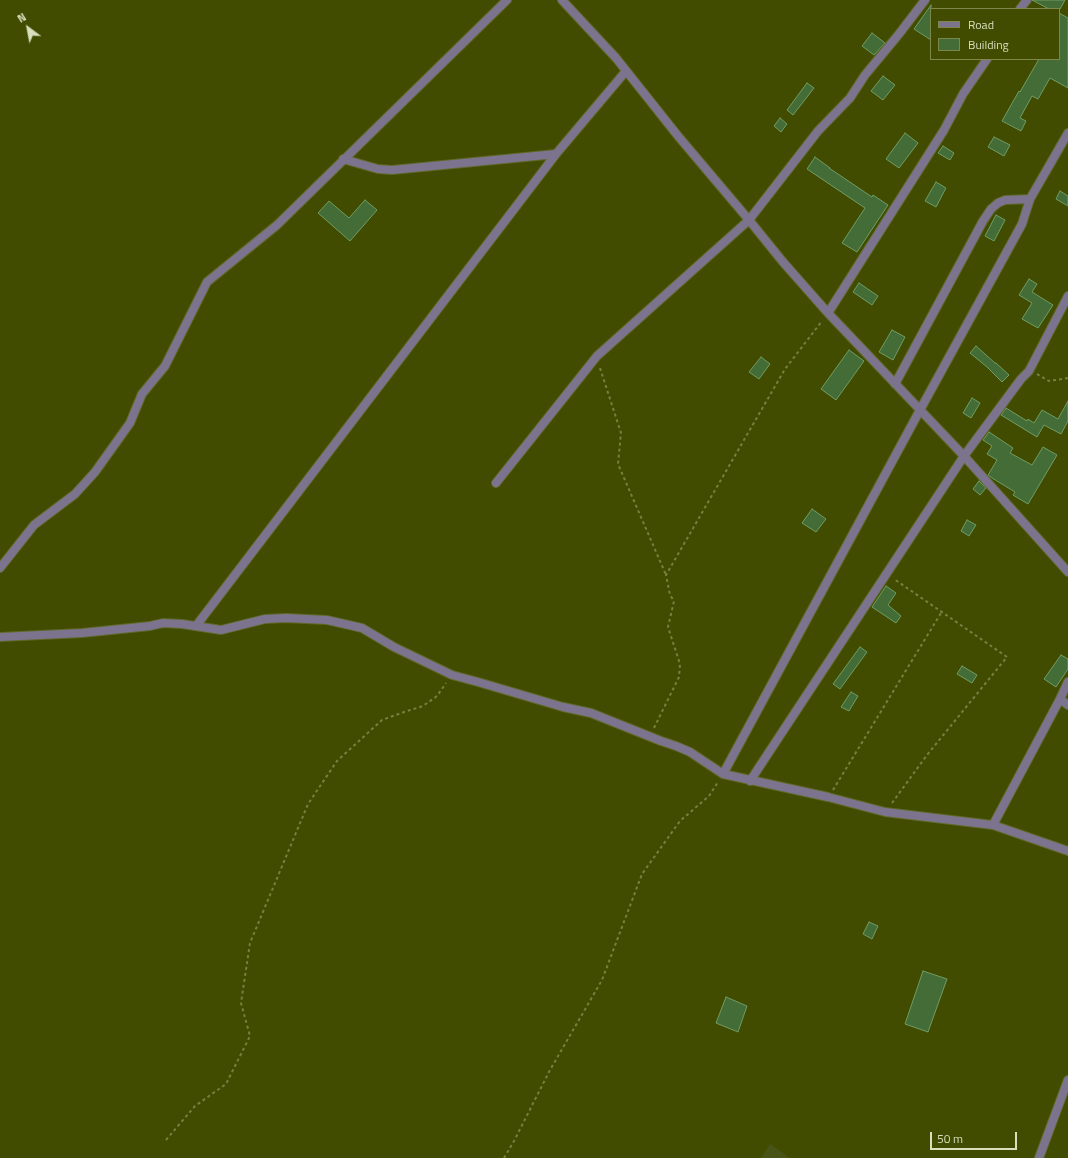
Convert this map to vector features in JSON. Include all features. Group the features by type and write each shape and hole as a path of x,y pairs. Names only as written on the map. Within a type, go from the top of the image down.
{"street":[{"path":"0,568 34,525 75,494 95,472 130,423 142,394 165,366 207,282 276,225 508,0"},
{"path":"562,0 616,58 678,136 778,256 828,313 964,456 1068,572"},
{"path":"496,483 597,356 749,220 818,131 850,98 865,75 925,0"},
{"path":"1021,8 1027,0"},
{"path":"828,313 944,130 963,94 986,60"},
{"path":"196,626 556,154 626,71"},
{"path":"723,774 1022,224 1030,199 1068,133"},
{"path":"343,159 378,169 392,170 556,154"},
{"path":"895,384 983,221 991,209 998,203 1005,200 1030,199"},
{"path":"750,780 964,456 1021,379 1030,370 1068,296"},
{"path":"0,637 82,633 150,626 163,623 182,624 221,630 265,619 286,618 328,620 362,628 394,647 452,675 563,707 591,713 690,752 723,774 885,812 993,825 1068,851"},
{"path":"993,825 1068,682"},
{"path":"1060,699 1068,705"},
{"path":"1039,1158 1068,1080"}],"path":[{"path":"666,575 785,369 828,313"},
{"path":"597,356 621,433 618,464 666,575 670,595 674,601 668,627 680,664 679,677 649,736"},
{"path":"1030,370 1049,381 1068,378"},
{"path":"885,812 927,755 1007,657 886,574"},
{"path":"828,798 942,613"},
{"path":"166,1140 195,1106 226,1084 250,1036 241,1003 250,944 308,804 337,761 382,720 423,706 437,696 452,675"},
{"path":"504,1158 550,1070 602,980 642,874 680,821 709,796 723,774"}],"shaded area":[{"path":"770,1144 790,1158 761,1158"}],"building":[{"path":"1032,0 1065,0 1060,9 1047,8"},
{"path":"931,5 930,39 914,29"},
{"path":"1060,14 1068,18 1068,88 1050,78 1038,99 1032,96 1020,118 1026,121 1021,131 1002,121 1019,91 1020,92 1038,60 1060,60"},
{"path":"872,33 885,43 874,55 862,46"},
{"path":"883,76 895,85 883,100 871,91"},
{"path":"807,83 814,88 793,115 787,110"},
{"path":"780,118 787,124 781,132 774,126"},
{"path":"905,133 918,143 899,168 886,159"},
{"path":"994,137 1010,145 1004,156 988,147"},
{"path":"943,146 954,153 950,160 938,153"},
{"path":"815,157 872,197 873,195 888,205 857,252 842,243 865,208 807,169"},
{"path":"936,182 946,188 936,207 925,201"},
{"path":"1060,191 1068,196 1068,206 1056,199"},
{"path":"365,200 377,210 350,241 318,213 329,201 349,218"},
{"path":"996,215 1005,220 994,241 985,236"},
{"path":"1029,279 1037,284 1032,292 1053,305 1038,328 1022,319 1032,303 1019,295"},
{"path":"859,283 878,296 872,305 853,292"},
{"path":"892,330 905,337 893,360 879,352"},
{"path":"976,346 1009,375 1002,382 970,353"},
{"path":"849,350 864,361 836,400 821,389"},
{"path":"761,357 770,364 759,379 749,372"},
{"path":"972,398 980,403 971,418 963,413"},
{"path":"1068,401 1068,421 1061,434 1044,425 1037,437 1001,415 1006,408 1027,421 1028,419 1034,423 1042,410 1058,419"},
{"path":"989,432 1013,448 1010,453 1032,465 1043,447 1057,455 1028,504 1013,495 1015,492 988,475 997,460 987,454 992,446 983,440"},
{"path":"979,481 986,488 980,495 973,489"},
{"path":"812,509 826,519 816,532 802,523"},
{"path":"967,520 976,525 969,536 961,531"},
{"path":"886,586 896,593 888,605 901,616 896,623 872,607"},
{"path":"860,647 867,652 840,689 833,684"},
{"path":"1061,655 1068,659 1068,669 1056,687 1044,679"},
{"path":"962,666 977,675 972,683 957,674"},
{"path":"851,692 858,696 849,711 841,707"},
{"path":"869,922 878,926 872,939 863,934"},
{"path":"923,971 947,979 928,1032 905,1024"},
{"path":"726,997 747,1006 738,1032 716,1023"}]}
